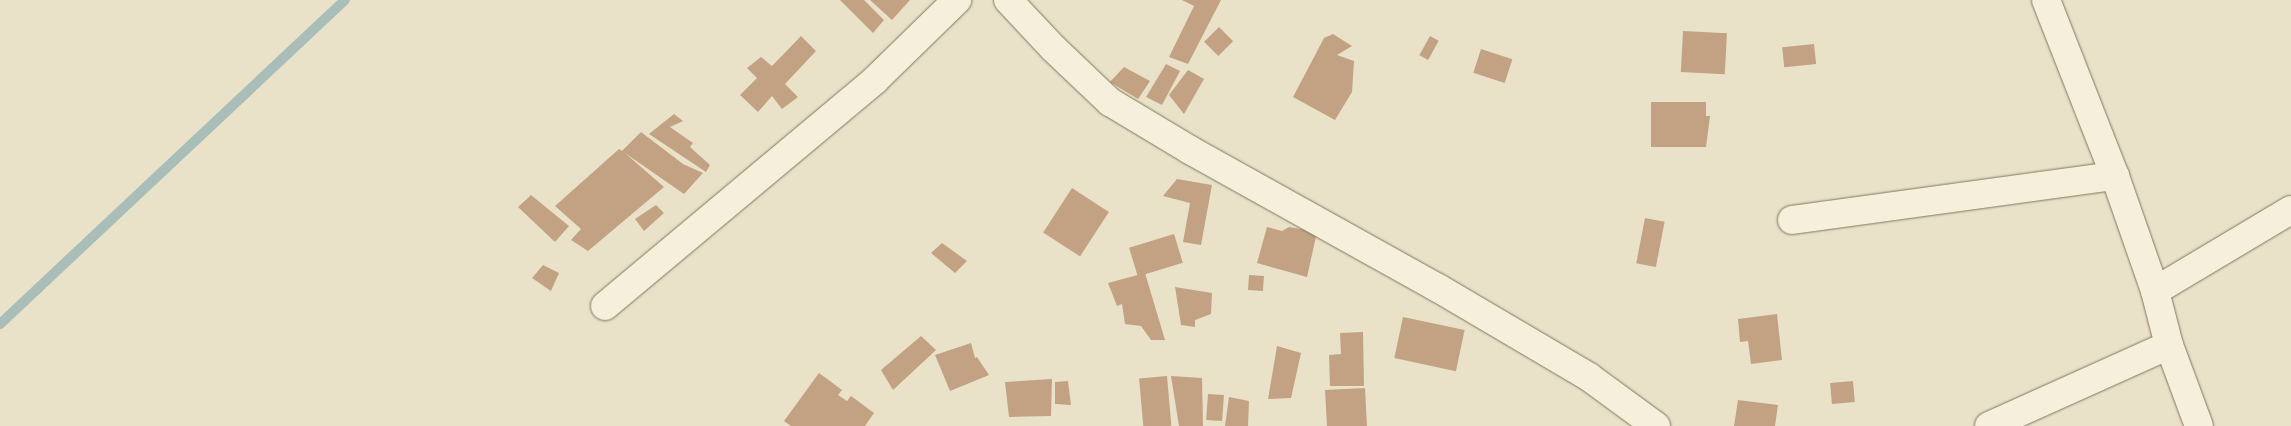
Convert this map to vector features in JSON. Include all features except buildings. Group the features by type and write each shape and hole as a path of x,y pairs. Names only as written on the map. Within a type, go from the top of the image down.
{"street":[{"path":"606,306 875,80 957,0"},
{"path":"1008,0 1052,48 1110,102 1190,150 1438,288 1572,367 1656,426"},
{"path":"2046,0 2115,176 2155,291 2169,345 2199,426"},
{"path":"1792,220 2115,176"},
{"path":"2155,291 2291,210"},
{"path":"1988,426 2169,345"}],"waterway":[{"path":"0,324 345,0"}]}
